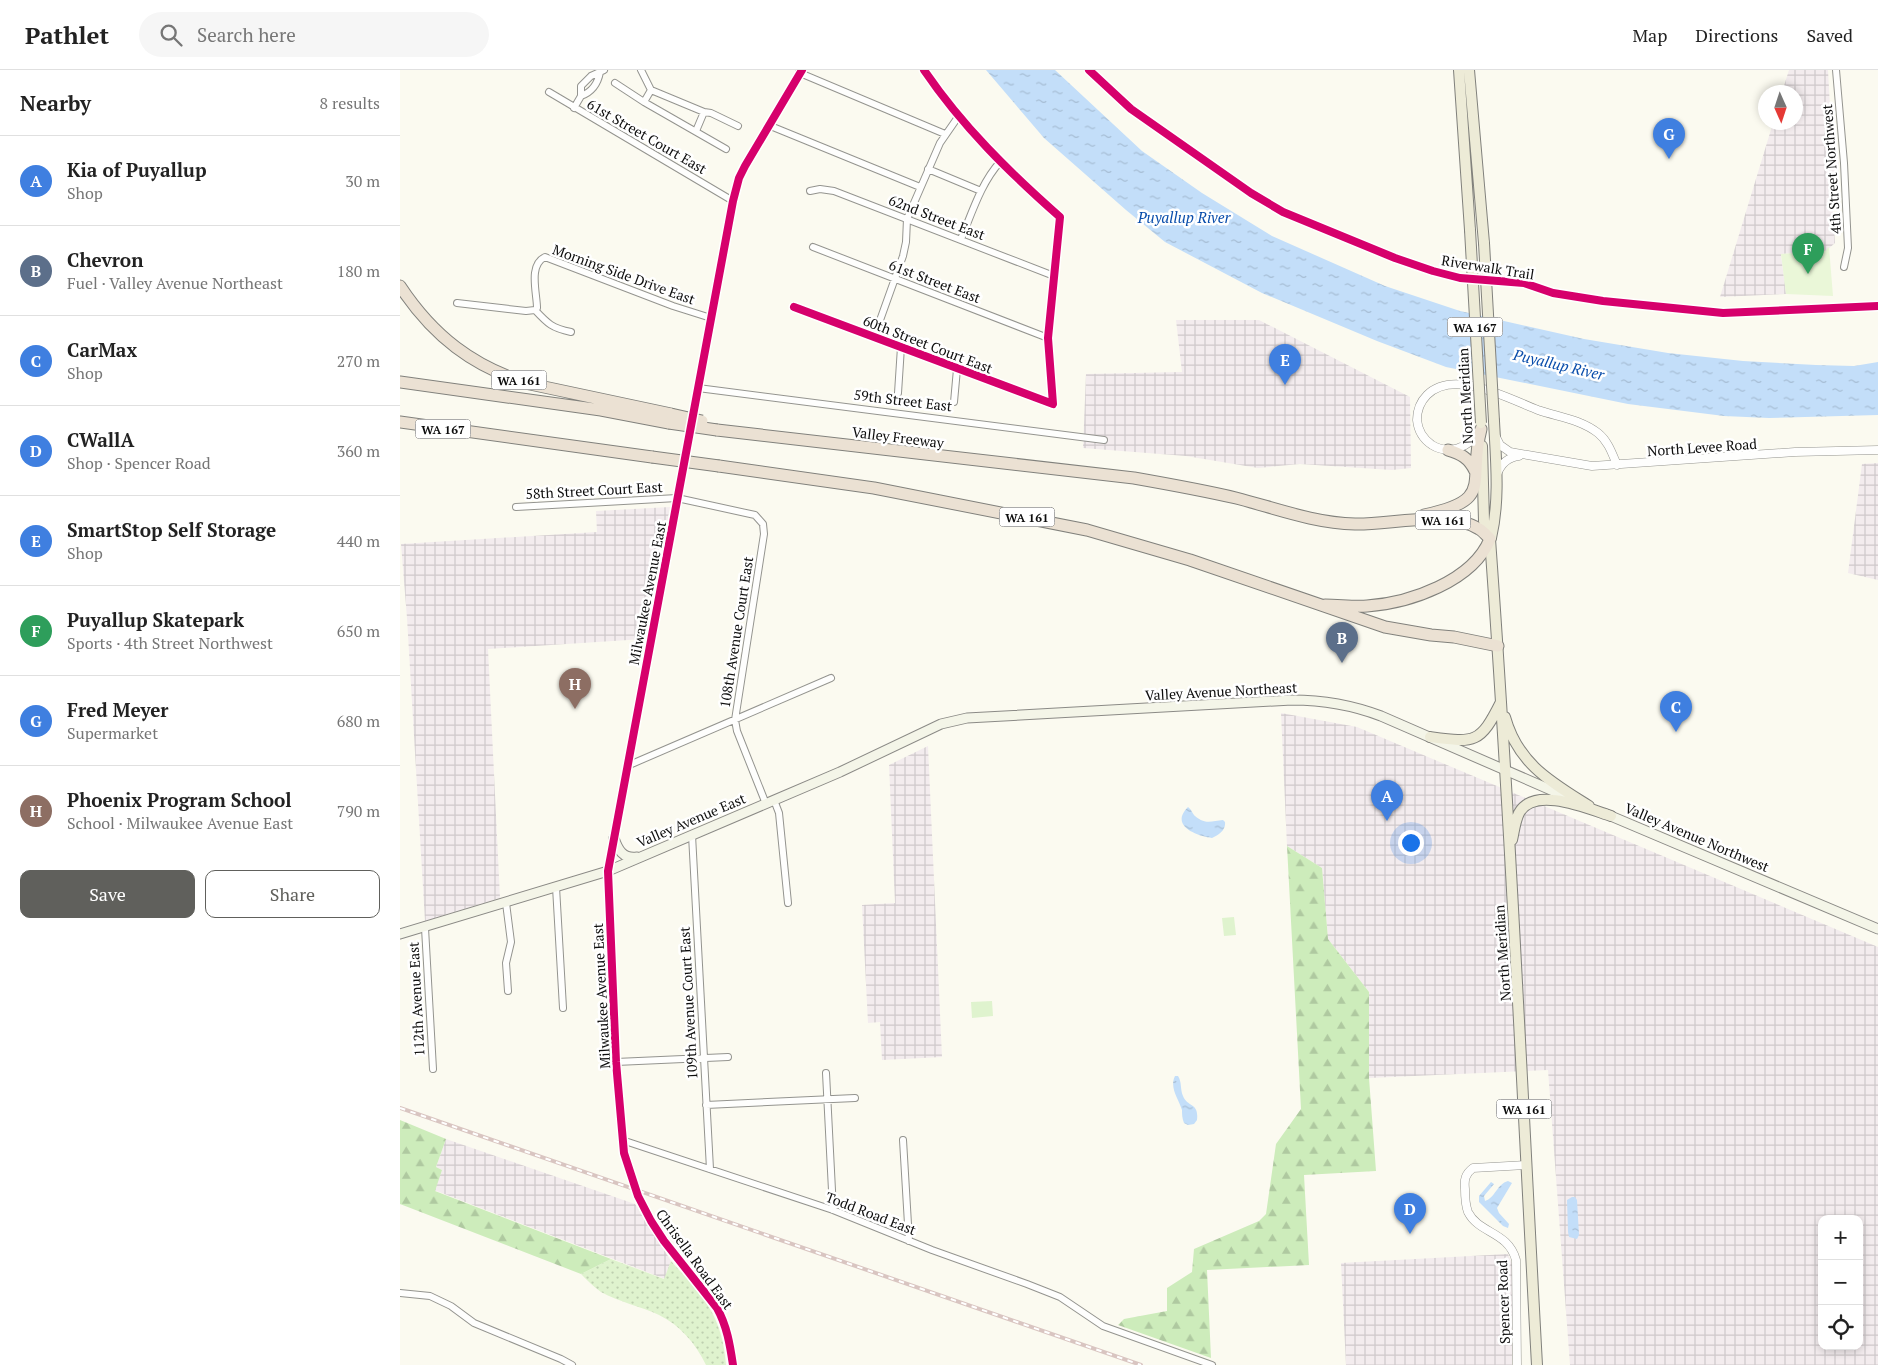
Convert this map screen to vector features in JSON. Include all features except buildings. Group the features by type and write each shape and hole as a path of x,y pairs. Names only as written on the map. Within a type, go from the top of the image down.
{"highway":[{"name":"WA 161","path":"400,286 411,302 438,332 468,357 490,369 530,384 670,418"},
{"name":"Valley Freeway","path":"400,382 670,418 784,438 1134,478 1235,498 1302,517 1356,524 1390,522"},
{"name":"WA 161","path":"400,423 874,488 1087,530 1161,550 1325,605 1353,618 1385,627 1454,637 1498,646"},
{"name":"WA 167","path":"1390,522 1459,506 1472,494 1475,486 1476,447 1481,426"},
{"path":"1448,450 1469,460 1476,473"},
{"name":"WA 161","path":"1390,522 1423,520 1463,522 1480,529 1490,539"},
{"name":"WA 167","path":"1325,605 1367,606 1405,600 1427,592 1461,574 1476,562 1486,551 1490,539"}],"main road":[{"name":"North Meridian","path":"1458,70 1470,230 1481,426 1484,521 1490,539 1498,646 1537,1365"},
{"name":"North Meridian","path":"1469,70 1484,243 1495,426 1495,519 1490,539"},
{"name":"Valley Avenue Northeast","path":"929,730 954,720 967,718 1308,700 1328,702 1374,713 1430,736 1504,771"},
{"path":"1430,736 1462,741 1478,736 1489,726 1501,701"},
{"path":"1501,701 1515,741 1529,763 1542,776 1589,806"},
{"name":"Valley Avenue East","path":"400,934 425,928 608,871 847,769 929,730"},
{"name":"Valley Avenue Northwest","path":"1504,771 1878,929"},
{"path":"1509,853 1519,813 1530,804 1539,800 1562,800 1611,816"},
{"path":"614,838 619,850 626,857 631,858 645,855"}],"street":[{"path":"641,70 651,90 704,112 711,113 738,126"},
{"path":"924,70 958,117 1000,162 1060,217 1048,338"},
{"name":"4th Street Northwest","path":"1836,70 1848,238 1844,266"},
{"path":"574,108 581,96 589,93 599,80 601,71"},
{"path":"800,71 945,134"},
{"name":"Milwaukee Avenue East","path":"622,1140 616,1062 608,871 733,201 739,178 800,71"},
{"path":"615,83 644,102 726,149"},
{"path":"644,102 651,90"},
{"name":"61st Street Court East","path":"549,92 733,201"},
{"path":"696,132 704,112"},
{"path":"874,337 895,280 906,242 907,219 920,186 945,134 958,117"},
{"path":"768,125 920,186"},
{"path":"961,239 981,191 994,168 1000,162"},
{"path":"928,169 981,191"},
{"name":"62nd Street East","path":"810,191 820,189 834,191 1054,276"},
{"name":"61st Street East","path":"813,247 1048,338"},
{"name":"Morning Side Drive East","path":"535,310 537,308 535,270 538,262 545,257 673,306 710,318"},
{"path":"457,303 526,312 535,310 548,324 571,332"},
{"name":"60th Street Court East","path":"794,307 1052,404 1048,338"},
{"path":"898,393 901,347"},
{"path":"954,402 957,369"},
{"path":"1481,426 1473,440 1461,448 1448,450 1434,446 1422,436 1417,421 1419,406 1428,394 1441,387 1476,387 1490,390 1586,426 1604,438 1617,465"},
{"name":"59th Street East","path":"698,388 1104,440"},
{"name":"North Levee Road","path":"1495,426 1497,440 1504,449 1510,452 1576,464 1617,465 1795,452 1878,450"},
{"path":"1496,477 1500,468 1508,460 1514,456 1529,455"},
{"name":"58th Street Court East","path":"516,507 677,498 739,510 761,519"},
{"name":"108th Avenue Court East","path":"761,519 764,529 763,543 735,720 737,732 770,802 779,813 788,903"},
{"path":"627,766 831,678"},
{"name":"109th Avenue Court East","path":"692,835 710,1169"},
{"path":"556,887 563,1008"},
{"path":"506,903 511,942 506,962 508,991"},
{"name":"112th Avenue East","path":"425,928 433,1069"},
{"path":"616,1062 728,1057"},
{"path":"826,1074 832,1210"},
{"path":"706,1106 855,1098"},
{"name":"Todd Road East","path":"622,1140 832,1210 909,1241 1060,1297 1104,1326 1212,1365"},
{"name":"Chrisella Road East","path":"622,1140 630,1174 651,1222 713,1302 724,1320 733,1365"},
{"path":"903,1140 909,1241"},
{"name":"Spencer Road","path":"1517,1365 1516,1260 1514,1251 1508,1243 1476,1222 1470,1214 1466,1205 1464,1182 1466,1174 1473,1168 1527,1165"},
{"path":"400,1293 430,1296 451,1306 474,1322 572,1365"}],"shaded area":[{"path":"1789,70 1828,70 1832,144 1838,154 1839,191 1832,196 1835,243 1826,251 1781,254 1786,294 1720,297 1771,130 1803,130 1803,85 1784,85"},
{"path":"1176,320 1259,320 1410,397 1411,468 1392,470 1300,464 1258,468 1186,456 1083,448 1086,374 1182,372"},
{"path":"1878,463 1878,580 1848,573 1862,464"},
{"path":"670,507 644,639 488,649 500,898 425,921 401,544 597,532 596,511"},
{"path":"1281,713 1357,727 1878,947 1878,1365 1570,1365 1548,1070 1369,1078 1369,992 1328,939 1322,868 1287,846"},
{"path":"928,746 942,1057 882,1060 880,1022 868,1023 862,905 895,903 889,765"},
{"path":"446,1139 635,1204 671,1261 665,1279 434,1190 442,1170 436,1167"},
{"path":"1508,1254 1512,1264 1512,1365 1346,1365 1341,1263"}],"green space":[{"path":"1829,247 1833,296 1786,294 1781,254 1825,251"},
{"path":"1287,846 1322,868 1328,939 1369,992 1369,1078 1376,1171 1304,1175 1309,1265 1207,1270 1211,1358 1118,1325 1124,1319 1167,1311 1167,1288 1192,1272 1194,1249 1259,1221 1266,1214 1276,1144 1301,1109"},
{"path":"1234,917 1236,935 1224,936 1222,918"},
{"path":"992,1001 993,1016 972,1018 971,1002"},
{"path":"400,1120 446,1139 436,1167 442,1170 435,1191 611,1259 581,1274 400,1204"},
{"path":"611,1259 664,1279 671,1261 693,1285 709,1307 720,1332 726,1365 706,1365 692,1343 674,1324 659,1315 601,1292 581,1274"}],"water":[{"name":"Puyallup River","path":"986,70 1055,70 1142,151 1202,193 1272,236 1385,286 1460,311 1584,339 1668,353 1743,361 1816,365 1854,366 1878,362 1878,415 1769,418 1724,416 1628,404 1446,367 1377,341 1262,293 1165,242 1044,138"},
{"path":"1188,807 1202,821 1223,820 1225,825 1223,830 1212,838 1199,835 1187,829 1183,825 1182,820 1183,814"},
{"path":"1175,1076 1179,1078 1185,1100 1196,1110 1197,1120 1194,1124 1188,1125 1184,1123 1182,1118 1182,1110 1173,1085"},
{"path":"1508,1181 1512,1183 1497,1208 1509,1224 1508,1228 1503,1226 1479,1202 1479,1196 1491,1182 1494,1184 1484,1196 1485,1201 1504,1183"},
{"path":"1575,1197 1577,1200 1579,1235 1577,1239 1569,1237 1568,1232 1567,1200"}],"railway":[{"path":"400,1108 1141,1365"}],"cycle path":[{"path":"733,1365 726,1329 717,1308 664,1241 651,1221 638,1196 624,1153 616,1062 608,871 733,201 739,178 745,166 802,70"},
{"path":"794,307 1053,404 1048,338 1060,217 987,148 954,110 924,70"},
{"name":"Riverwalk Trail","path":"1089,70 1131,109 1251,193 1283,212 1395,258 1433,271 1460,278 1524,283 1553,293 1603,301 1723,313 1878,306"}],"place":[{"name":"Fred Meyer","path":"1669,159"},
{"name":"Puyallup Skatepark","path":"1808,274"},
{"name":"SmartStop Self Storage","path":"1285,385"},
{"name":"Chevron","path":"1342,663"},
{"name":"Phoenix Program School","path":"575,709"},
{"name":"CarMax","path":"1676,732"},
{"name":"Kia of Puyallup","path":"1387,821"},
{"name":"CWallA","path":"1410,1234"}]}
